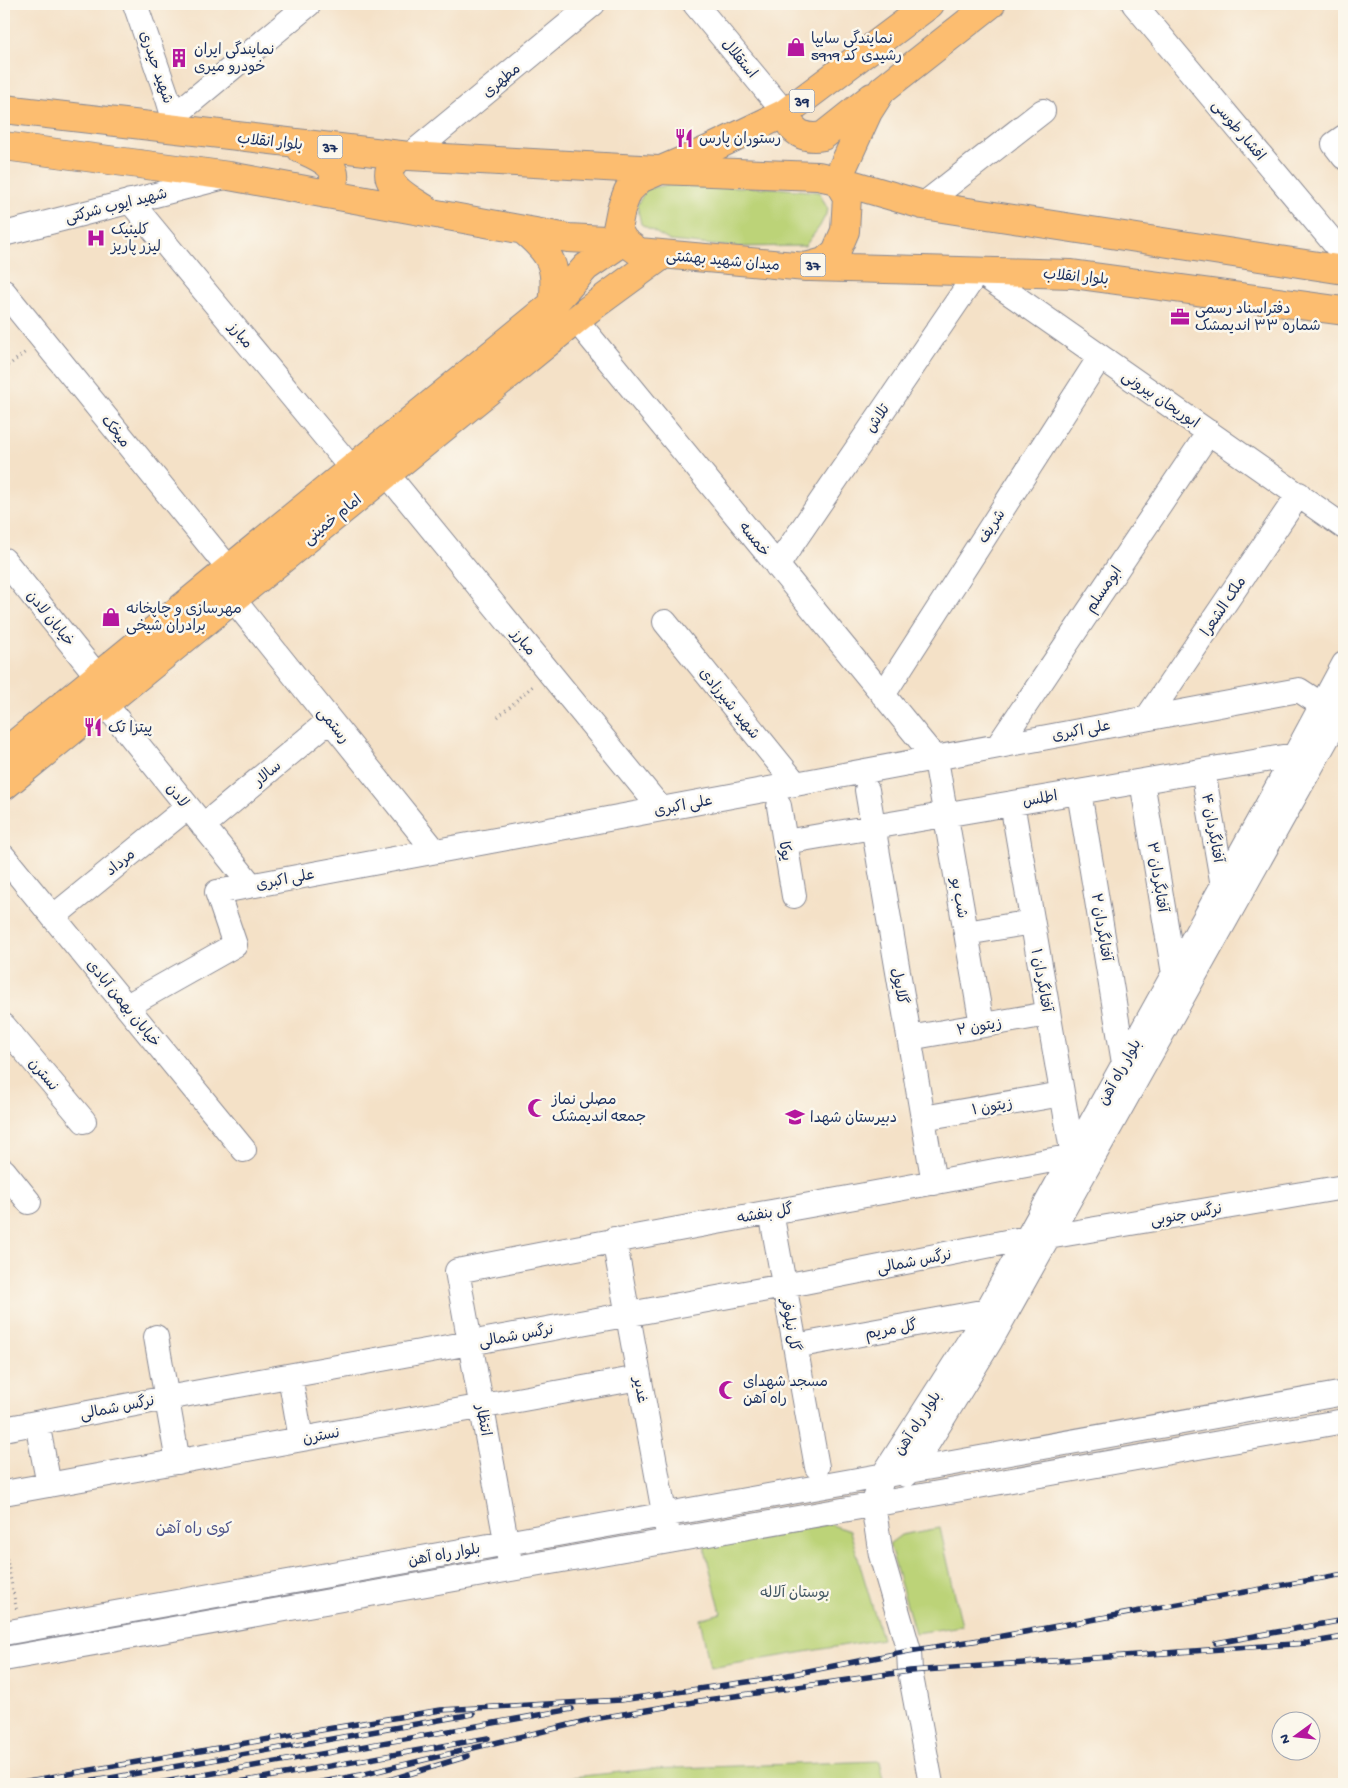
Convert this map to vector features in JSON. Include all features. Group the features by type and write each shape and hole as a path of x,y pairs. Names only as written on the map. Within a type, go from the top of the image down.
{"main road":[{"path":"785,113 792,128 799,134 806,137 823,136 991,4"},
{"name":"39","path":"658,170 710,149 785,113 922,6"},
{"path":"837,180 868,112 882,90"},
{"name":"بلوار انقلاب","path":"4,109 173,115 286,142 405,156 658,170"},
{"path":"286,142 330,164 333,170 333,183 326,194"},
{"name":"37","path":"4,146 229,176 568,238 624,241"},
{"path":"405,156 391,166 390,181 399,192 432,213"},
{"path":"624,241 618,228 621,208 628,191 640,179 658,170"},
{"name":"37","path":"658,170 818,176 923,205 1344,270"},
{"name":"میدان شهید بهشتی","path":"624,241 639,252 663,255 806,267 824,262 836,252 845,231 847,197 837,180"},
{"path":"523,230 540,244 552,262 556,283 553,304"},
{"name":"امام خمینی","path":"4,753 553,304 586,267 624,241"},
{"name":"امام خمینی","path":"4,786 576,320 663,255"},
{"name":"بلوار انقلاب","path":"806,267 1072,274 1344,311"}],"street":[{"name":"شهید حیدری","path":"135,4 173,115"},
{"path":"173,115 283,4"},
{"path":"173,115 309,4"},
{"name":"مطهری","path":"405,156 593,4"},
{"name":"استقلال","path":"695,4 785,113"},
{"name":"افشار طوسی","path":"1134,4 1344,256"},
{"path":"923,205 1043,111"},
{"path":"1344,137 1334,144 1344,157"},
{"name":"شهید ایوب شرکتی","path":"4,234 229,176"},
{"name":"مبارز","path":"130,201 352,469"},
{"name":"ابوریحان بیرونی","path":"978,271 1344,527"},
{"name":"تلاش","path":"777,566 978,271"},
{"name":"میخک","path":"4,292 229,569"},
{"name":"خمسه","path":"576,320 883,695 937,764"},
{"name":"شریف","path":"883,695 1100,357"},
{"name":"ابومسلم","path":"998,746 1209,432"},
{"name":"مبارز","path":"387,474 660,809"},
{"name":"ملک الشعرا","path":"1147,718 1299,494"},
{"name":"خیابان لادن","path":"4,560 98,677"},
{"name":"رستمی","path":"233,599 435,851"},
{"name":"شهید شیرزادی","path":"665,622 796,784"},
{"name":"بلوار راه آهن","path":"873,1505 884,1474 987,1311 1037,1238 1333,706 1344,664"},
{"name":"علی اکبری","path":"127,1006 235,945 217,892 796,784 937,764 998,746 1299,690 1333,706"},
{"name":"لادن","path":"105,704 251,885"},
{"name":"بلوار راه آهن","path":"873,1505 912,1469 991,1340 1073,1156 1296,755 1333,706"},
{"name":"سالار","path":"203,826 330,720"},
{"name":"اطلس","path":"785,842 1296,755"},
{"name":"شب بو","path":"937,764 982,1025"},
{"name":"آفتابگردان ۴","path":"1203,771 1223,886"},
{"name":"آفتابگردان ۳","path":"1142,781 1174,974"},
{"name":"گلایول","path":"867,790 934,1183"},
{"name":"آفتابگردان ۲","path":"1079,792 1124,1063"},
{"name":"آفتابگردان ۱","path":"1012,803 1073,1156"},
{"name":"یوکا","path":"779,806 794,896"},
{"name":"مرداد","path":"53,917 188,807"},
{"name":"خیابان بهمن آبادی","path":"4,857 244,1150"},
{"path":"966,933 1032,922"},
{"name":"زیتون ۲","path":"909,1038 1048,1014"},
{"name":"نسترن","path":"4,1026 84,1122"},
{"name":"زیتون ۱","path":"923,1118 1062,1094"},
{"name":"گل بنفشه","path":"457,1271 614,1239 934,1183 1073,1156"},
{"path":"4,1171 29,1202"},
{"name":"نرگس جنوبی","path":"1037,1238 1344,1187"},
{"name":"گل نیلوفر","path":"771,1212 817,1467"},
{"name":"نرگس شمالی","path":"4,1429 1037,1238"},
{"name":"غدیر","path":"614,1239 669,1541"},
{"name":"انتظار","path":"457,1271 511,1568"},
{"name":"گل مریم","path":"795,1346 987,1311"},
{"path":"156,1338 178,1462"},
{"path":"290,1376 301,1439"},
{"name":"نسترن","path":"4,1493 639,1378"},
{"name":"بلوار راه آهن","path":"12,1631 1344,1393"},
{"path":"1273,1405 1278,1433"},
{"name":"بلوار راه آهن","path":"4,1660 511,1568 1344,1421"},
{"path":"37,1423 49,1485"},
{"path":"873,1505 881,1555 909,1651 910,1671 931,1784"},
{"path":"290,1581 295,1607"},
{"path":"103,1615 108,1641"}],"path":[{"path":"4,369 42,339"},
{"path":"498,717 548,671"},
{"path":"4,1544 12,1631"}],"green space":[{"path":"673,185 775,188 819,192 828,210 820,226 805,246 733,247 670,241 641,224 637,205 647,188"},
{"name":"بوستان آلاله","path":"829,1524 850,1531 882,1639 710,1668 700,1619 721,1613 704,1546"},
{"path":"940,1528 962,1626 915,1633 889,1544 901,1535"},
{"path":"880,1761 885,1784 506,1784 650,1769"}],"railway":[{"path":"11,1784 441,1710 621,1700 768,1679 909,1651 986,1639 1344,1574"},
{"path":"1216,1643 1344,1620"},
{"path":"311,1784 361,1775 594,1719 700,1701 910,1671 1308,1643 1344,1637"},
{"path":"153,1784 572,1709"},
{"path":"76,1784 473,1714"},
{"path":"228,1784 488,1738"},
{"path":"367,1784 386,1781 468,1756"}],"place":[{"name":"نمایندگی سایپا رشیدی کد 5919","path":"796,47"},
{"name":"نمایندگی ایران خودرو میری","path":"179,58"},
{"name":"رستوران پارس","path":"684,138"},
{"name":"کلینیک لیزر پاریز","path":"96,238"},
{"name":"دفتراسناد رسمی شماره ۳۳ اندیمشک","path":"1180,317"},
{"name":"مهرسازی و چاپخانه برادران شیخی","path":"111,617"},
{"name":"پیتزا تک","path":"93,727"},
{"name":"مصلی نماز جمعه اندیمشک","path":"537,1108"},
{"name":"دبیرستان شهدا","path":"795,1117"},
{"name":"مسجد شهدای راه آهن","path":"728,1390"}],"district":[{"name":"کوی راه آهن","path":"194,1527"}]}
